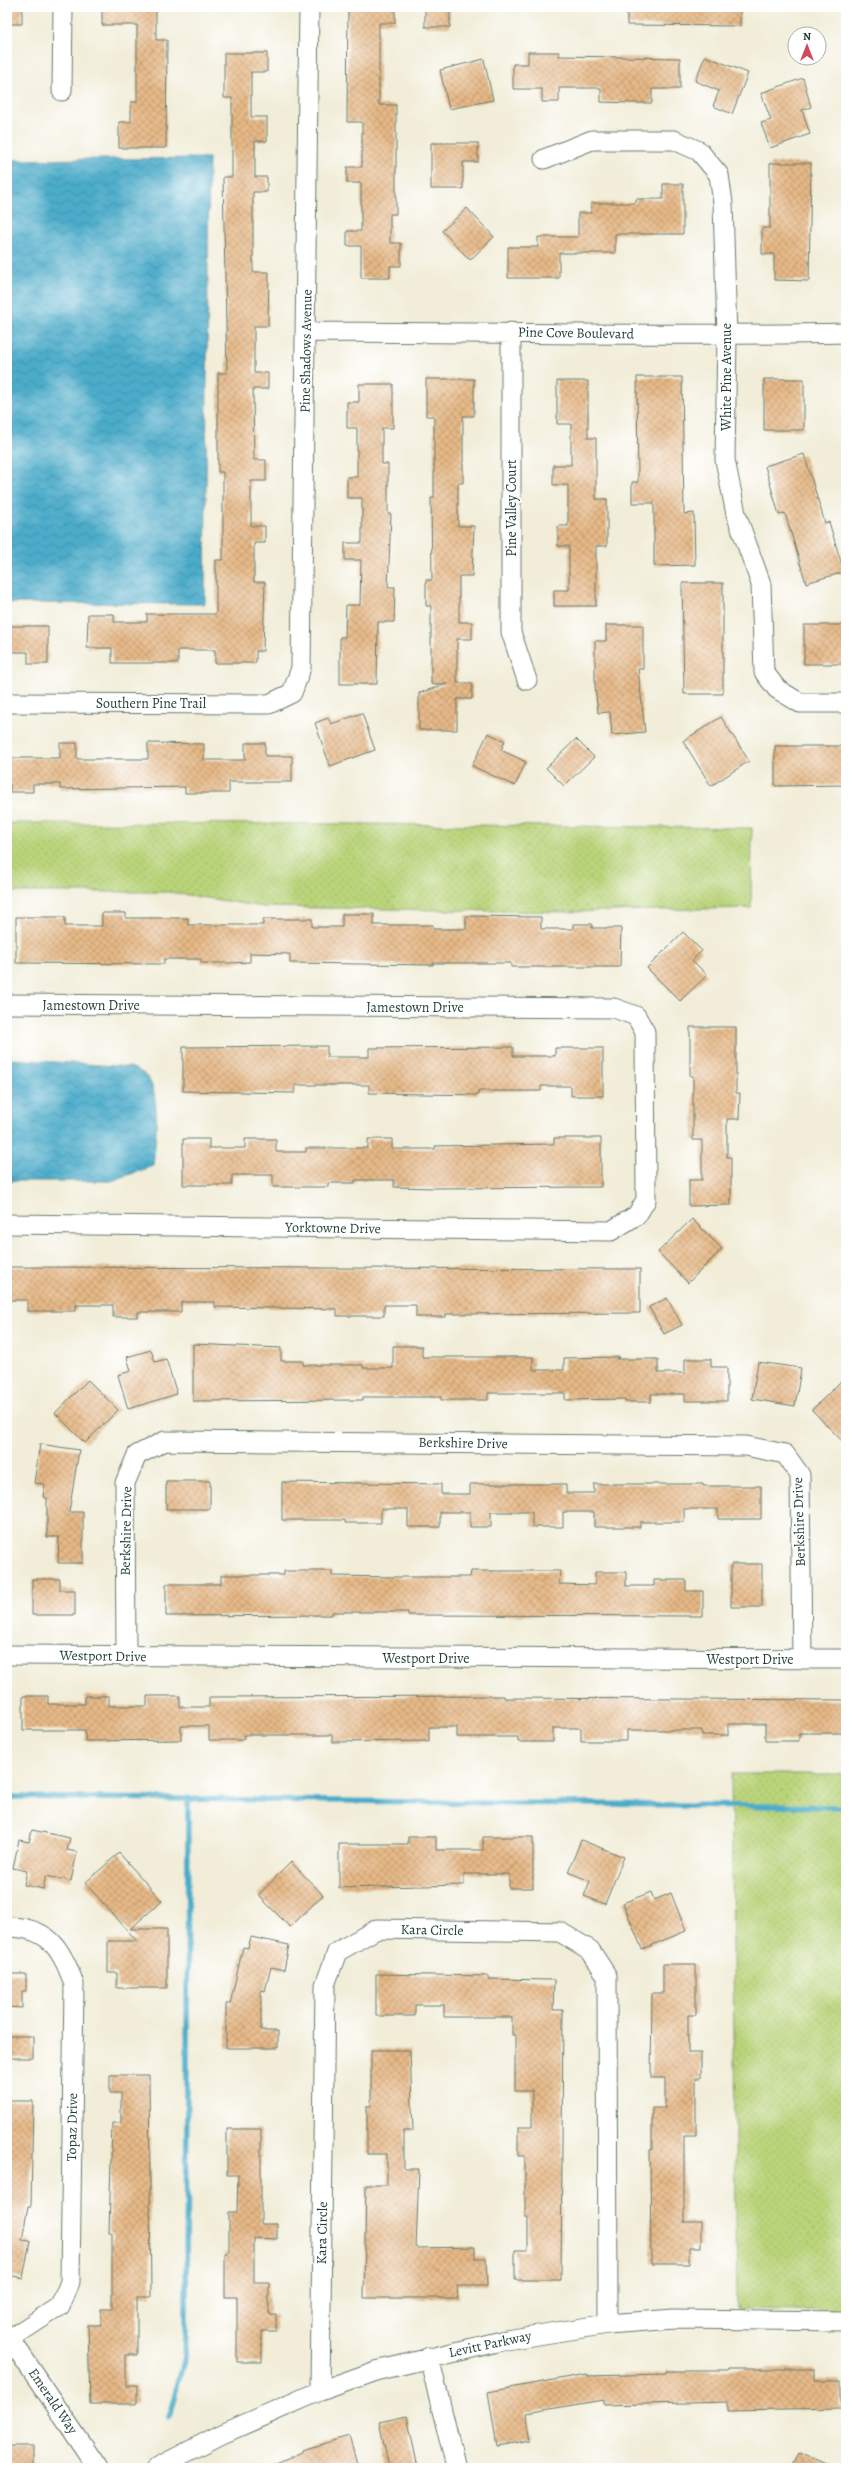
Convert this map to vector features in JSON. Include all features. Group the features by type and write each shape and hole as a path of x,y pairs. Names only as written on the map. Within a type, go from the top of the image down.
{"street":[{"path":"62,91 63,7"},
{"name":"Pine Shadows Avenue","path":"292,693 301,668 309,7"},
{"name":"White Pine Avenue","path":"544,159 592,140 674,140 700,151 719,175 723,203 727,336 725,460 736,514 761,584 764,672 777,689 800,703 846,703"},
{"name":"Pine Cove Boulevard","path":"306,332 511,332 727,336 846,333"},
{"name":"Pine Valley Court","path":"511,332 511,632 527,680"},
{"name":"Southern Pine Trail","path":"7,703 269,704 292,693"},
{"name":"Jamestown Drive","path":"7,1004 614,1008 636,1016 645,1032 646,1200"},
{"name":"Yorktowne Drive","path":"7,1224 611,1231 637,1215 646,1200"},
{"name":"Berkshire Drive","path":"126,1657 125,1483 136,1455 165,1441 746,1446 785,1454 800,1475 802,1660"},
{"name":"Westport Drive","path":"7,1655 126,1657 846,1659"},
{"name":"Topaz Drive","path":"7,1927 26,1927 52,1941 67,1964 74,1984 70,2282 60,2306 9,2336"},
{"name":"Kara Circle","path":"320,2391 325,1985 337,1952 376,1929 560,1932 590,1950 607,1976 608,2324"},
{"name":"Levitt Parkway","path":"162,2466 220,2435 320,2391 376,2371 429,2357 547,2332 608,2324 674,2319 846,2321"},
{"name":"Emerald Way","path":"9,2336 98,2468"},
{"path":"429,2357 456,2468"}],"green space":[{"path":"7,823 371,824 752,828 751,908 561,912 264,907 169,892 7,892"},
{"path":"731,1774 846,1774 846,2311 737,2309"}],"water":[{"path":"209,158 205,604 7,603 7,160"},
{"path":"12,1059 130,1067 144,1074 150,1081 156,1104 156,1132 153,1166 111,1181 7,1181 7,1061"}],"building":[{"path":"7,7 22,7 22,24 7,24"},
{"path":"102,7 156,7 156,40 167,40 166,148 119,148 119,122 131,122 131,102 137,102 137,25 102,25"},
{"path":"348,7 395,7 395,23 379,23 379,105 396,105 396,214 390,214 390,243 401,243 401,266 390,266 390,278 361,278 361,246 347,246 347,231 361,231 361,183 347,183 347,167 362,167 362,122 347,122"},
{"path":"425,7 450,7 450,27 425,27"},
{"path":"627,7 740,7 740,26 627,25"},
{"path":"528,52 559,52 559,56 680,58 680,89 652,89 652,103 633,103 601,102 601,88 559,88 559,102 542,102 542,89 513,89 513,64 528,64"},
{"path":"224,53 267,53 267,72 251,72 251,117 267,117 267,141 255,141 255,177 267,177 267,192 253,192 253,272 269,272 268,326 254,326 254,373 268,373 268,389 253,389 254,460 266,460 266,481 251,481 251,526 265,526 265,543 254,543 254,582 265,582 263,651 256,651 256,663 215,663 215,650 178,650 178,663 112,663 112,648 87,648 88,614 114,614 114,622 147,622 147,614 216,614 216,560 223,560 223,472 218,472 218,373 227,373 223,177 232,177 232,98 224,98"},
{"path":"705,56 748,73 732,114 713,106 719,91 695,81"},
{"path":"484,59 493,100 449,109 440,70"},
{"path":"803,78 811,107 802,110 810,134 770,148 761,123 771,120 761,93"},
{"path":"431,143 478,143 478,162 463,162 463,189 431,189"},
{"path":"770,163 811,163 809,281 774,280 774,254 762,254 762,228 770,228"},
{"path":"663,184 683,184 683,234 615,234 615,253 559,253 559,278 508,278 508,247 538,247 538,237 578,237 578,213 591,213 591,203 636,203 636,199 663,199"},
{"path":"467,208 494,237 470,260 442,231"},
{"path":"637,377 682,377 684,514 694,513 695,565 654,566 654,503 632,503 632,482 638,482"},
{"path":"426,379 474,379 474,416 463,416 463,483 458,483 458,526 474,526 472,576 459,576 459,622 472,622 472,639 457,639 457,683 472,683 472,699 457,699 457,730 419,730 419,693 447,684 431,684 431,606 426,606 426,580 432,580 431,498 434,498 434,416 426,416"},
{"path":"764,379 804,379 804,430 764,430"},
{"path":"557,381 588,381 588,438 596,438 596,499 607,499 607,546 596,546 596,606 554,606 554,590 569,590 569,546 558,546 558,526 568,526 568,485 553,485 553,465 571,465 571,424 557,424"},
{"path":"359,384 393,384 393,428 382,428 382,464 388,464 388,514 391,514 388,587 395,587 394,622 378,622 377,684 340,684 340,637 345,637 346,605 360,605 361,560 345,560 345,543 362,543 362,498 347,498 347,477 357,477 357,428 347,428 347,402 359,402"},
{"path":"804,454 825,523 829,522 844,572 806,583 785,513 779,515 765,466"},
{"path":"682,583 723,583 723,694 684,694"},
{"path":"606,625 643,625 643,669 638,669 645,732 612,735 610,712 598,713 595,686 595,641 606,641"},
{"path":"804,625 846,625 846,664 804,664"},
{"path":"7,626 48,626 48,664 28,664 28,652 7,652"},
{"path":"362,713 375,750 330,766 315,723 328,718 331,724"},
{"path":"721,717 749,761 711,786 683,741"},
{"path":"488,733 505,741 501,750 526,762 515,786 472,766"},
{"path":"576,739 594,757 564,786 546,768"},
{"path":"60,743 77,743 77,759 148,759 148,743 204,744 204,760 245,760 245,743 265,743 265,756 292,756 292,782 229,782 229,793 185,793 185,787 60,789 60,784 33,784 33,792 10,792 10,784 7,784 7,758 60,758"},
{"path":"775,746 846,746 846,785 775,786"},
{"path":"102,913 126,913 126,918 188,918 188,925 263,925 263,919 312,919 312,927 342,927 342,914 374,914 374,925 433,925 433,929 466,929 466,916 541,917 541,929 573,929 573,924 592,924 592,928 621,928 620,967 511,967 511,963 433,963 433,965 290,963 290,954 250,953 250,962 230,963 201,963 201,959 164,959 164,964 16,963 16,917 65,917 65,926 102,926"},
{"path":"683,932 702,951 692,960 707,975 680,1001 647,968"},
{"path":"690,1027 736,1027 736,1093 740,1093 739,1119 727,1119 727,1157 731,1157 731,1205 689,1206 689,1180 702,1180 702,1140 693,1140 693,1076 690,1076"},
{"path":"327,1046 327,1057 369,1057 369,1048 513,1047 513,1056 555,1056 555,1048 603,1048 603,1096 571,1096 571,1086 541,1086 541,1091 478,1091 478,1095 369,1093 369,1085 295,1085 295,1093 183,1091 183,1047"},
{"path":"554,1138 601,1138 601,1187 394,1187 394,1180 355,1180 355,1183 328,1183 328,1187 273,1187 273,1175 232,1175 232,1185 183,1185 183,1139 209,1139 209,1148 245,1148 245,1139 276,1139 276,1152 306,1152 306,1148 368,1148 368,1139 392,1139 392,1149 435,1149 435,1146 554,1144"},
{"path":"692,1219 722,1249 688,1283 658,1252"},
{"path":"7,1267 640,1269 640,1313 446,1314 446,1317 416,1317 416,1305 384,1305 384,1316 337,1316 337,1309 215,1307 215,1302 181,1302 181,1312 138,1312 138,1317 113,1317 113,1305 76,1305 76,1311 27,1311 27,1300 7,1300"},
{"path":"667,1298 682,1325 664,1334 649,1307"},
{"path":"193,1344 281,1348 281,1361 303,1361 303,1365 363,1365 363,1368 393,1368 393,1346 422,1346 422,1357 533,1357 533,1370 564,1370 564,1358 620,1357 616,1359 658,1359 658,1373 685,1373 685,1359 711,1359 711,1367 727,1367 727,1401 685,1401 685,1394 651,1394 651,1402 625,1402 625,1399 565,1400 565,1393 488,1393 488,1400 441,1400 441,1397 363,1397 363,1400 193,1401"},
{"path":"151,1350 155,1362 166,1359 177,1394 128,1409 118,1375 131,1371 127,1357"},
{"path":"758,1362 801,1368 795,1406 752,1399"},
{"path":"846,1376 846,1445 812,1410"},
{"path":"88,1380 118,1410 85,1443 55,1413"},
{"path":"40,1444 79,1450 69,1512 83,1512 83,1563 58,1563 59,1537 47,1537 47,1498 43,1497 45,1484 34,1483"},
{"path":"166,1481 210,1481 210,1509 166,1509"},
{"path":"282,1482 441,1484 441,1494 470,1494 470,1484 566,1484 566,1493 594,1493 594,1484 703,1484 703,1486 761,1486 761,1519 718,1519 718,1509 684,1509 684,1522 640,1522 640,1527 594,1527 594,1512 563,1512 563,1527 532,1527 532,1512 491,1512 491,1527 470,1527 470,1512 440,1512 440,1527 408,1527 408,1509 381,1509 381,1523 345,1523 345,1520 282,1520"},
{"path":"731,1564 762,1564 762,1607 731,1607"},
{"path":"284,1571 332,1571 332,1576 470,1577 471,1571 560,1571 559,1584 595,1585 595,1572 626,1572 626,1586 654,1586 654,1580 686,1580 686,1591 703,1591 703,1616 408,1615 408,1612 332,1612 332,1615 166,1616 166,1584 221,1584 221,1575 284,1575"},
{"path":"32,1579 60,1579 60,1590 75,1590 75,1615 32,1615"},
{"path":"23,1696 48,1696 48,1704 85,1704 85,1696 109,1696 109,1706 147,1706 147,1696 180,1696 180,1707 209,1707 209,1697 504,1696 504,1698 846,1700 846,1733 799,1733 799,1741 765,1741 765,1724 728,1724 728,1735 702,1735 702,1730 627,1730 627,1741 581,1741 581,1728 553,1728 553,1742 518,1742 518,1737 457,1737 457,1727 429,1727 429,1741 332,1742 332,1735 244,1735 244,1740 209,1740 209,1726 181,1726 181,1740 85,1741 85,1730 23,1730"},
{"path":"32,1830 70,1838 67,1850 77,1852 71,1881 46,1876 43,1889 24,1885 27,1871 13,1868 19,1840 29,1842"},
{"path":"408,1837 436,1837 436,1850 483,1850 483,1837 533,1837 533,1888 509,1888 509,1874 464,1874 464,1885 339,1888 339,1844 408,1844"},
{"path":"581,1840 624,1857 605,1904 584,1896 590,1881 568,1872"},
{"path":"119,1853 162,1901 130,1929 167,1929 167,1988 117,1988 117,1973 108,1973 108,1941 137,1941 85,1883"},
{"path":"291,1862 323,1895 290,1927 258,1895"},
{"path":"651,1892 654,1900 671,1893 686,1931 642,1949 623,1903"},
{"path":"251,1937 289,1945 284,1970 271,1967 265,1991 261,1990 261,2031 278,2031 278,2048 226,2048 226,2004 230,2004 243,1947 248,1948"},
{"path":"663,1964 696,1964 696,2015 688,2015 688,2053 701,2053 701,2078 696,2078 696,2136 684,2136 684,2222 701,2222 701,2247 689,2247 689,2264 651,2264 650,2150 652,2150 652,2108 665,2108 665,2078 651,2078 652,1993 663,1993"},
{"path":"7,1974 26,1974 26,1991 22,1991 22,2008 7,2007"},
{"path":"376,1974 488,1976 488,1979 554,1980 553,2010 563,2010 561,2280 515,2280 515,2250 528,2250 528,2217 525,2217 525,2156 518,2156 518,2127 532,2127 532,2091 515,2091 515,2035 512,2035 512,2017 444,2017 444,2005 415,2005 415,2016 376,2016"},
{"path":"7,2036 33,2036 33,2058 7,2058"},
{"path":"371,2050 410,2050 413,2131 404,2131 404,2169 419,2169 416,2248 475,2247 475,2258 486,2258 487,2285 457,2285 458,2298 364,2298 366,2185 387,2185 387,2154 367,2154 367,2106 371,2106"},
{"path":"110,2075 149,2075 151,2297 137,2297 137,2355 126,2355 126,2385 137,2385 137,2404 90,2404 88,2325 101,2325 101,2309 112,2309 112,2233 109,2233 112,2123 121,2123 121,2093 110,2093"},
{"path":"7,2101 33,2101 31,2206 28,2206 22,2240 30,2241 23,2278 7,2275"},
{"path":"227,2129 261,2129 261,2224 277,2224 277,2239 254,2238 254,2282 269,2282 269,2315 276,2315 276,2331 262,2331 262,2362 237,2362 237,2297 225,2297 225,2253 229,2253 229,2212 237,2212 238,2175 227,2175"},
{"path":"728,2369 814,2369 814,2380 841,2380 841,2409 728,2411 728,2402 604,2405 604,2400 526,2413 531,2440 497,2446 488,2392 586,2374 587,2376 666,2374 666,2371 728,2371"},
{"path":"407,2416 418,2468 389,2468 379,2422"},
{"path":"349,2436 358,2468 264,2468 302,2452 302,2450"},
{"path":"7,2446 33,2446 33,2468 7,2468"},
{"path":"799,2452 835,2468 792,2468"}],"waterway":[{"path":"7,1797 846,1807"},
{"path":"169,2417 185,2356 186,2335 188,1798"}]}
